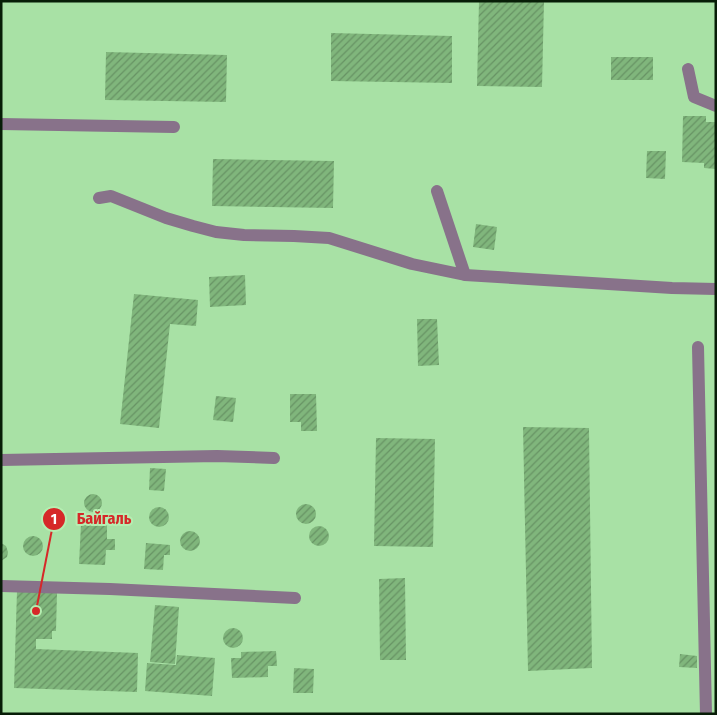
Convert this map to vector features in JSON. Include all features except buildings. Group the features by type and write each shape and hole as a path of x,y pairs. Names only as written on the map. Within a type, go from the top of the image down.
{"street":[{"path":"688,69 694,97 716,106"},
{"path":"1,124 174,127"},
{"path":"437,191 465,276"},
{"path":"100,198 111,196 166,218 216,232 244,235 329,238 412,264 465,276 716,289"},
{"path":"698,347 706,714"},
{"path":"1,460 208,456 274,458"},
{"path":"1,586 119,589 296,598"}],"place":[{"name":"Байгаль","path":"36,611"}]}
